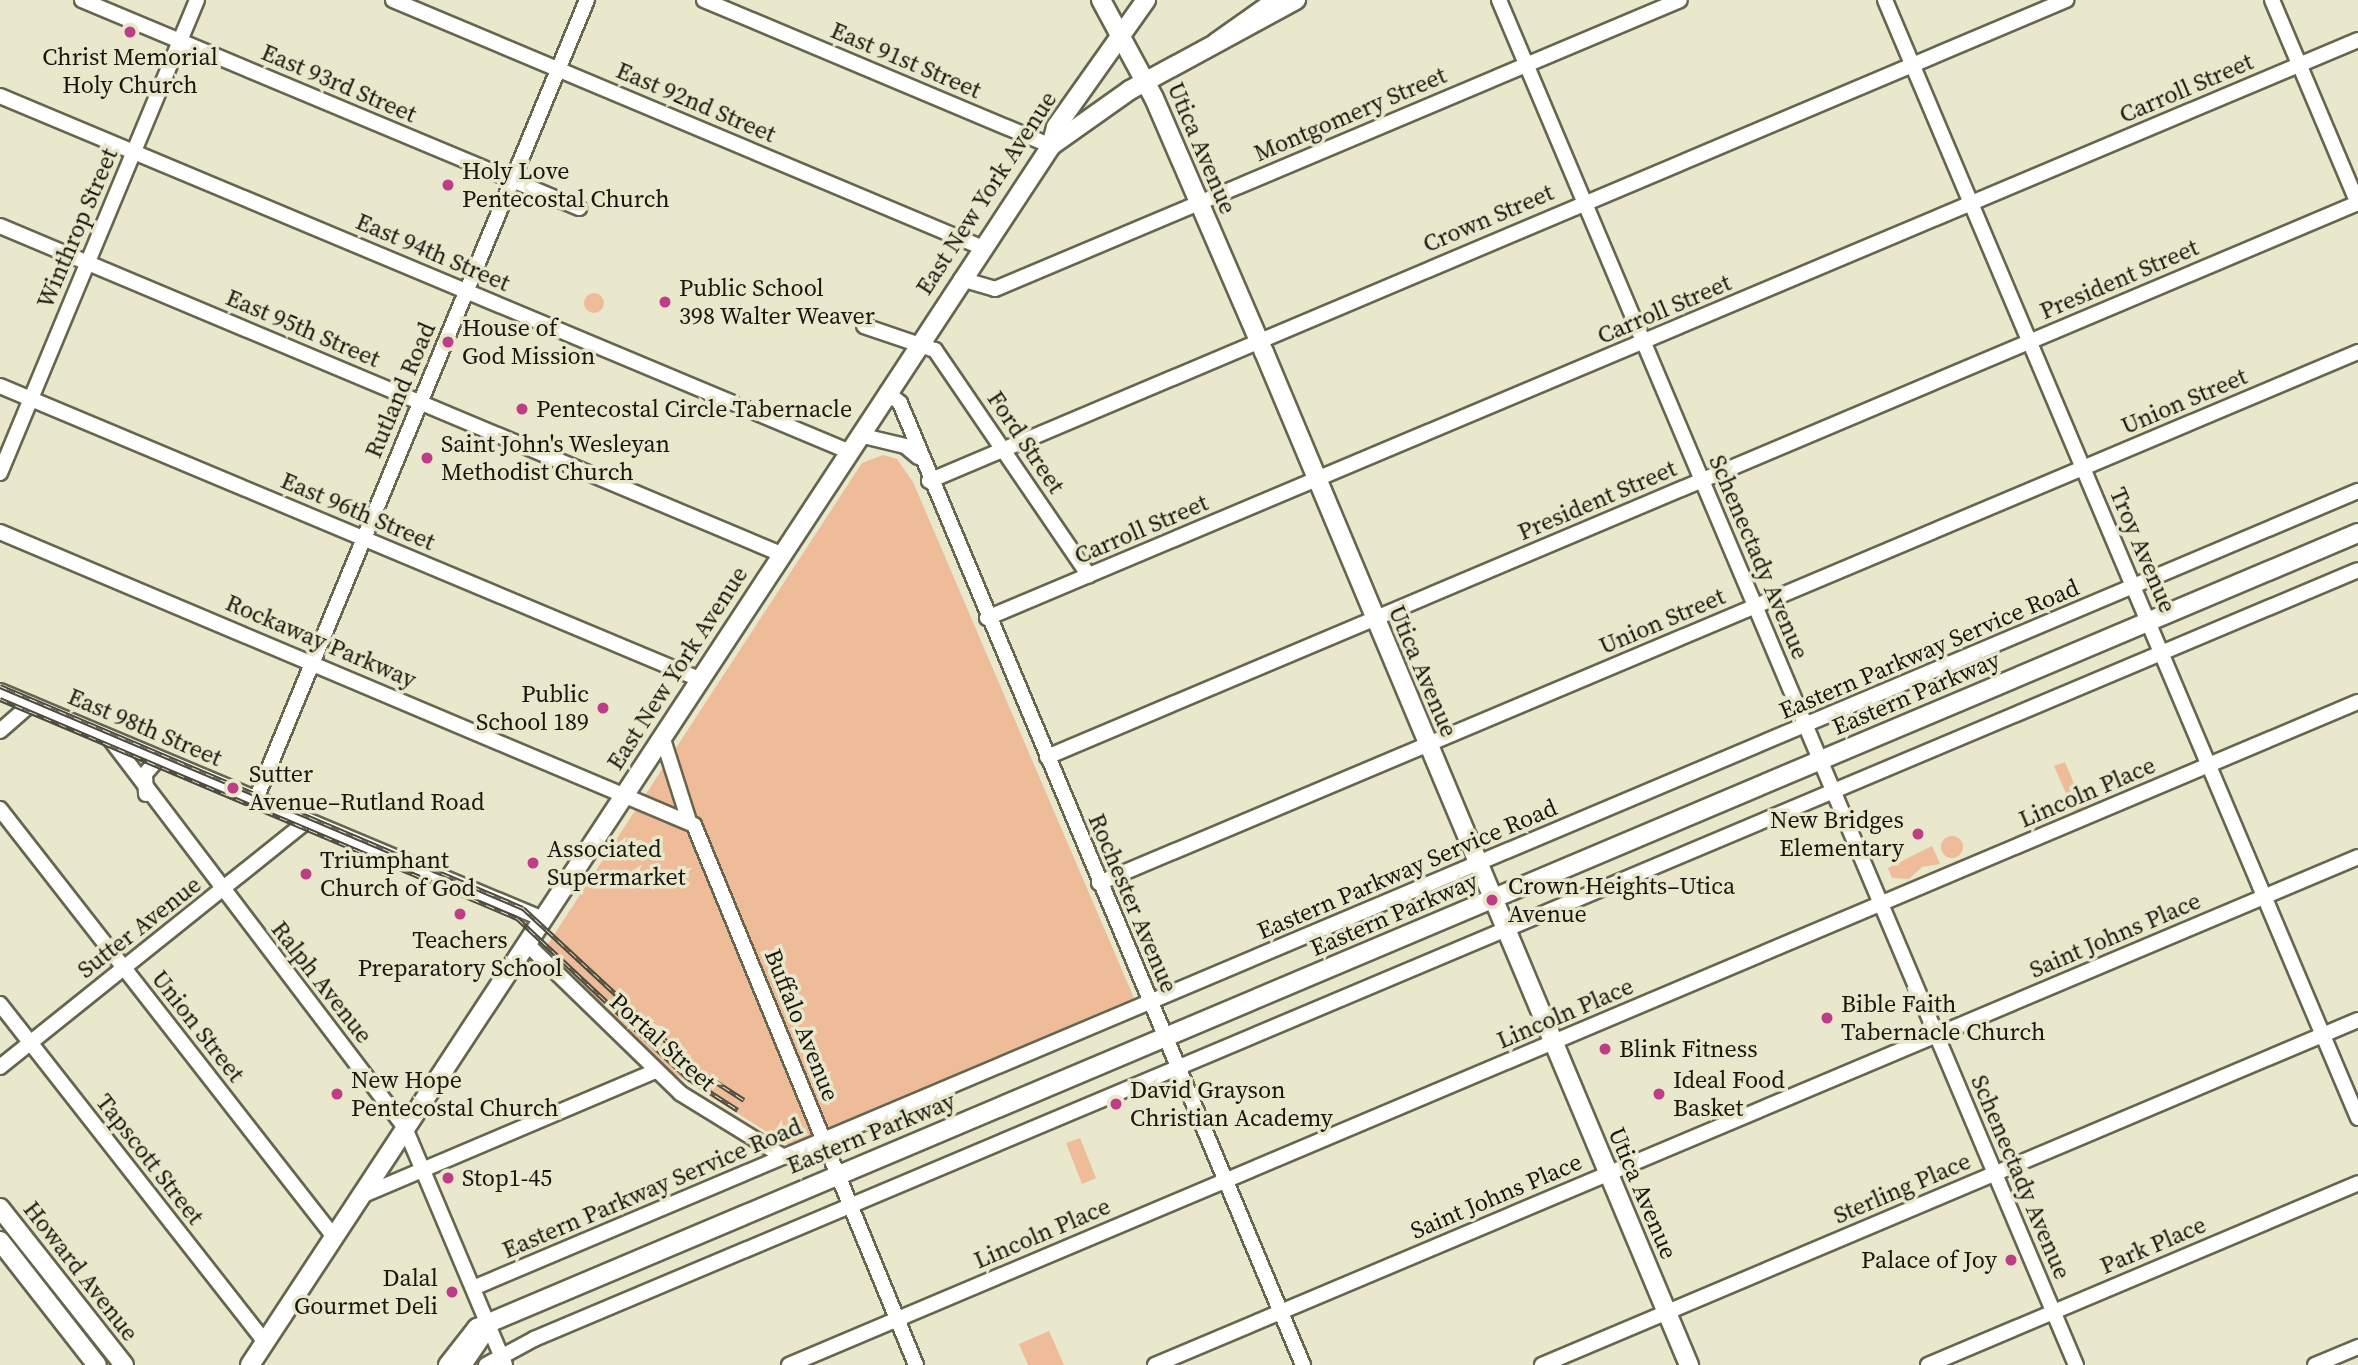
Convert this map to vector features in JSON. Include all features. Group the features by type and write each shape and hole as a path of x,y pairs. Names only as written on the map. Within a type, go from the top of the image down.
{"main road":[{"name":"Utica Avenue","path":"1101,0 1146,82 1259,341 1689,1365"},
{"name":"East New York Avenue","path":"250,1365 981,247 1051,146 1056,127 1146,0"},
{"path":"1051,146 1146,82 1215,41 1296,0"},
{"name":"Eastern Parkway","path":"448,1365 477,1328 837,1172 1164,1037 2358,533"},
{"name":"Howard Avenue","path":"0,1208 124,1365"},
{"name":"Howard Avenue","path":"0,1241 97,1365"},
{"path":"462,1365 488,1324"}],"street":[{"name":"East 93rd Street","path":"82,0 579,208"},
{"name":"Winthrop Street","path":"0,473 197,0"},
{"name":"East 92nd Street","path":"393,0 981,247"},
{"name":"Rutland Road","path":"256,799 587,0"},
{"name":"East 91st Street","path":"704,0 1051,146"},
{"path":"1215,41 1273,0"},
{"name":"Schenectady Avenue","path":"1499,0 2076,1365"},
{"name":"Montgomery Street","path":"961,279 995,289 1679,0"},
{"name":"Troy Avenue","path":"1885,0 2358,1118"},
{"name":"Crown Street","path":"929,481 2066,0"},
{"path":"2272,0 2358,204"},
{"name":"Carroll Street","path":"987,618 2358,40"},
{"name":"East 94th Street","path":"0,96 848,451"},
{"name":"President Street","path":"1047,757 2358,204"},
{"name":"East 95th Street","path":"0,226 781,554"},
{"path":"864,326 917,346"},
{"name":"Ford Street","path":"917,346 935,350 1089,576"},
{"name":"Union Street","path":"1099,883 2358,352"},
{"name":"East 96th Street","path":"0,386 699,679"},
{"name":"Rochester Avenue","path":"887,392 900,403 929,481 1303,1365"},
{"path":"859,435 905,446 920,458"},
{"name":"Eastern Parkway Service Road","path":"473,1288 2358,491"},
{"name":"Rockaway Parkway","path":"0,532 625,793"},
{"path":"486,1365 503,1360 851,1206 2358,570"},
{"name":"East 98th Street","path":"0,691 306,822 543,919"},
{"name":"Lincoln Place","path":"789,1365 2358,702"},
{"path":"0,731 31,704"},
{"name":"Buffalo Avenue","path":"662,736 689,821 825,1140 916,1365"},
{"name":"Ralph Avenue","path":"110,739 146,794 405,1128 503,1360"},
{"path":"146,794 145,774 158,759"},
{"path":"625,793 689,821"},
{"name":"Union Street","path":"0,809 334,1237"},
{"name":"Sutter Avenue","path":"0,1067 306,822"},
{"name":"Saint Johns Place","path":"1154,1365 2358,857"},
{"name":"Portal Street","path":"526,943 655,1071 711,1115 784,1157"},
{"name":"Tapscott Street","path":"0,1004 265,1342"},
{"name":"Sterling Place","path":"1542,1365 2358,1020"},
{"path":"361,1196 655,1071"},
{"name":"Park Place","path":"1928,1365 2358,1183"},
{"path":"2315,1365 2358,1347"}],"shaded area":[{"path":"594,293 601,296 604,303 601,310 594,313 587,310 584,303 587,296"},
{"path":"883,455 897,459 913,482 1134,998 788,1145 664,1067 546,947 862,463"},
{"path":"2065,762 2085,810 2075,814 2054,766"},
{"path":"1952,836 1960,839 1963,847 1960,855 1952,858 1944,855 1941,847 1944,839"},
{"path":"1932,846 1940,864 1922,867 1909,879 1892,878 1888,868"},
{"path":"1080,1138 1096,1178 1082,1184 1066,1143"},
{"path":"1049,1331 1064,1365 1028,1365 1019,1344"}],"railway":[{"path":"0,686 523,908 696,1069 744,1100"},
{"path":"0,699 517,918 688,1078 738,1110"}],"place":[{"name":"Christ Memorial Holy Church","path":"130,32"},
{"name":"Holy Love Pentecostal Church","path":"448,185"},
{"name":"Public School 398 Walter Weaver","path":"665,302"},
{"name":"House of God Mission","path":"448,342"},
{"name":"Pentecostal Circle Tabernacle","path":"522,409"},
{"name":"Saint John's Wesleyan Methodist Church","path":"427,458"},
{"name":"Public School 189","path":"603,708"},
{"name":"Sutter Avenue–Rutland Road","path":"233,788"},
{"name":"New Bridges Elementary","path":"1918,834"},
{"name":"Associated Supermarket","path":"533,863"},
{"name":"Triumphant Church of God","path":"306,874"},
{"name":"Crown Heights–Utica Avenue","path":"1492,900"},
{"name":"Teachers Preparatory School","path":"460,914"},
{"name":"Bible Faith Tabernacle Church","path":"1827,1018"},
{"name":"Blink Fitness","path":"1605,1049"},
{"name":"New Hope Pentecostal Church","path":"337,1094"},
{"name":"Ideal Food Basket","path":"1659,1094"},
{"name":"David Grayson Christian Academy","path":"1116,1104"},
{"name":"Stop1-45","path":"448,1178"},
{"name":"Palace of Joy","path":"2011,1260"},
{"name":"Dalal Gourmet Deli","path":"452,1292"}]}
